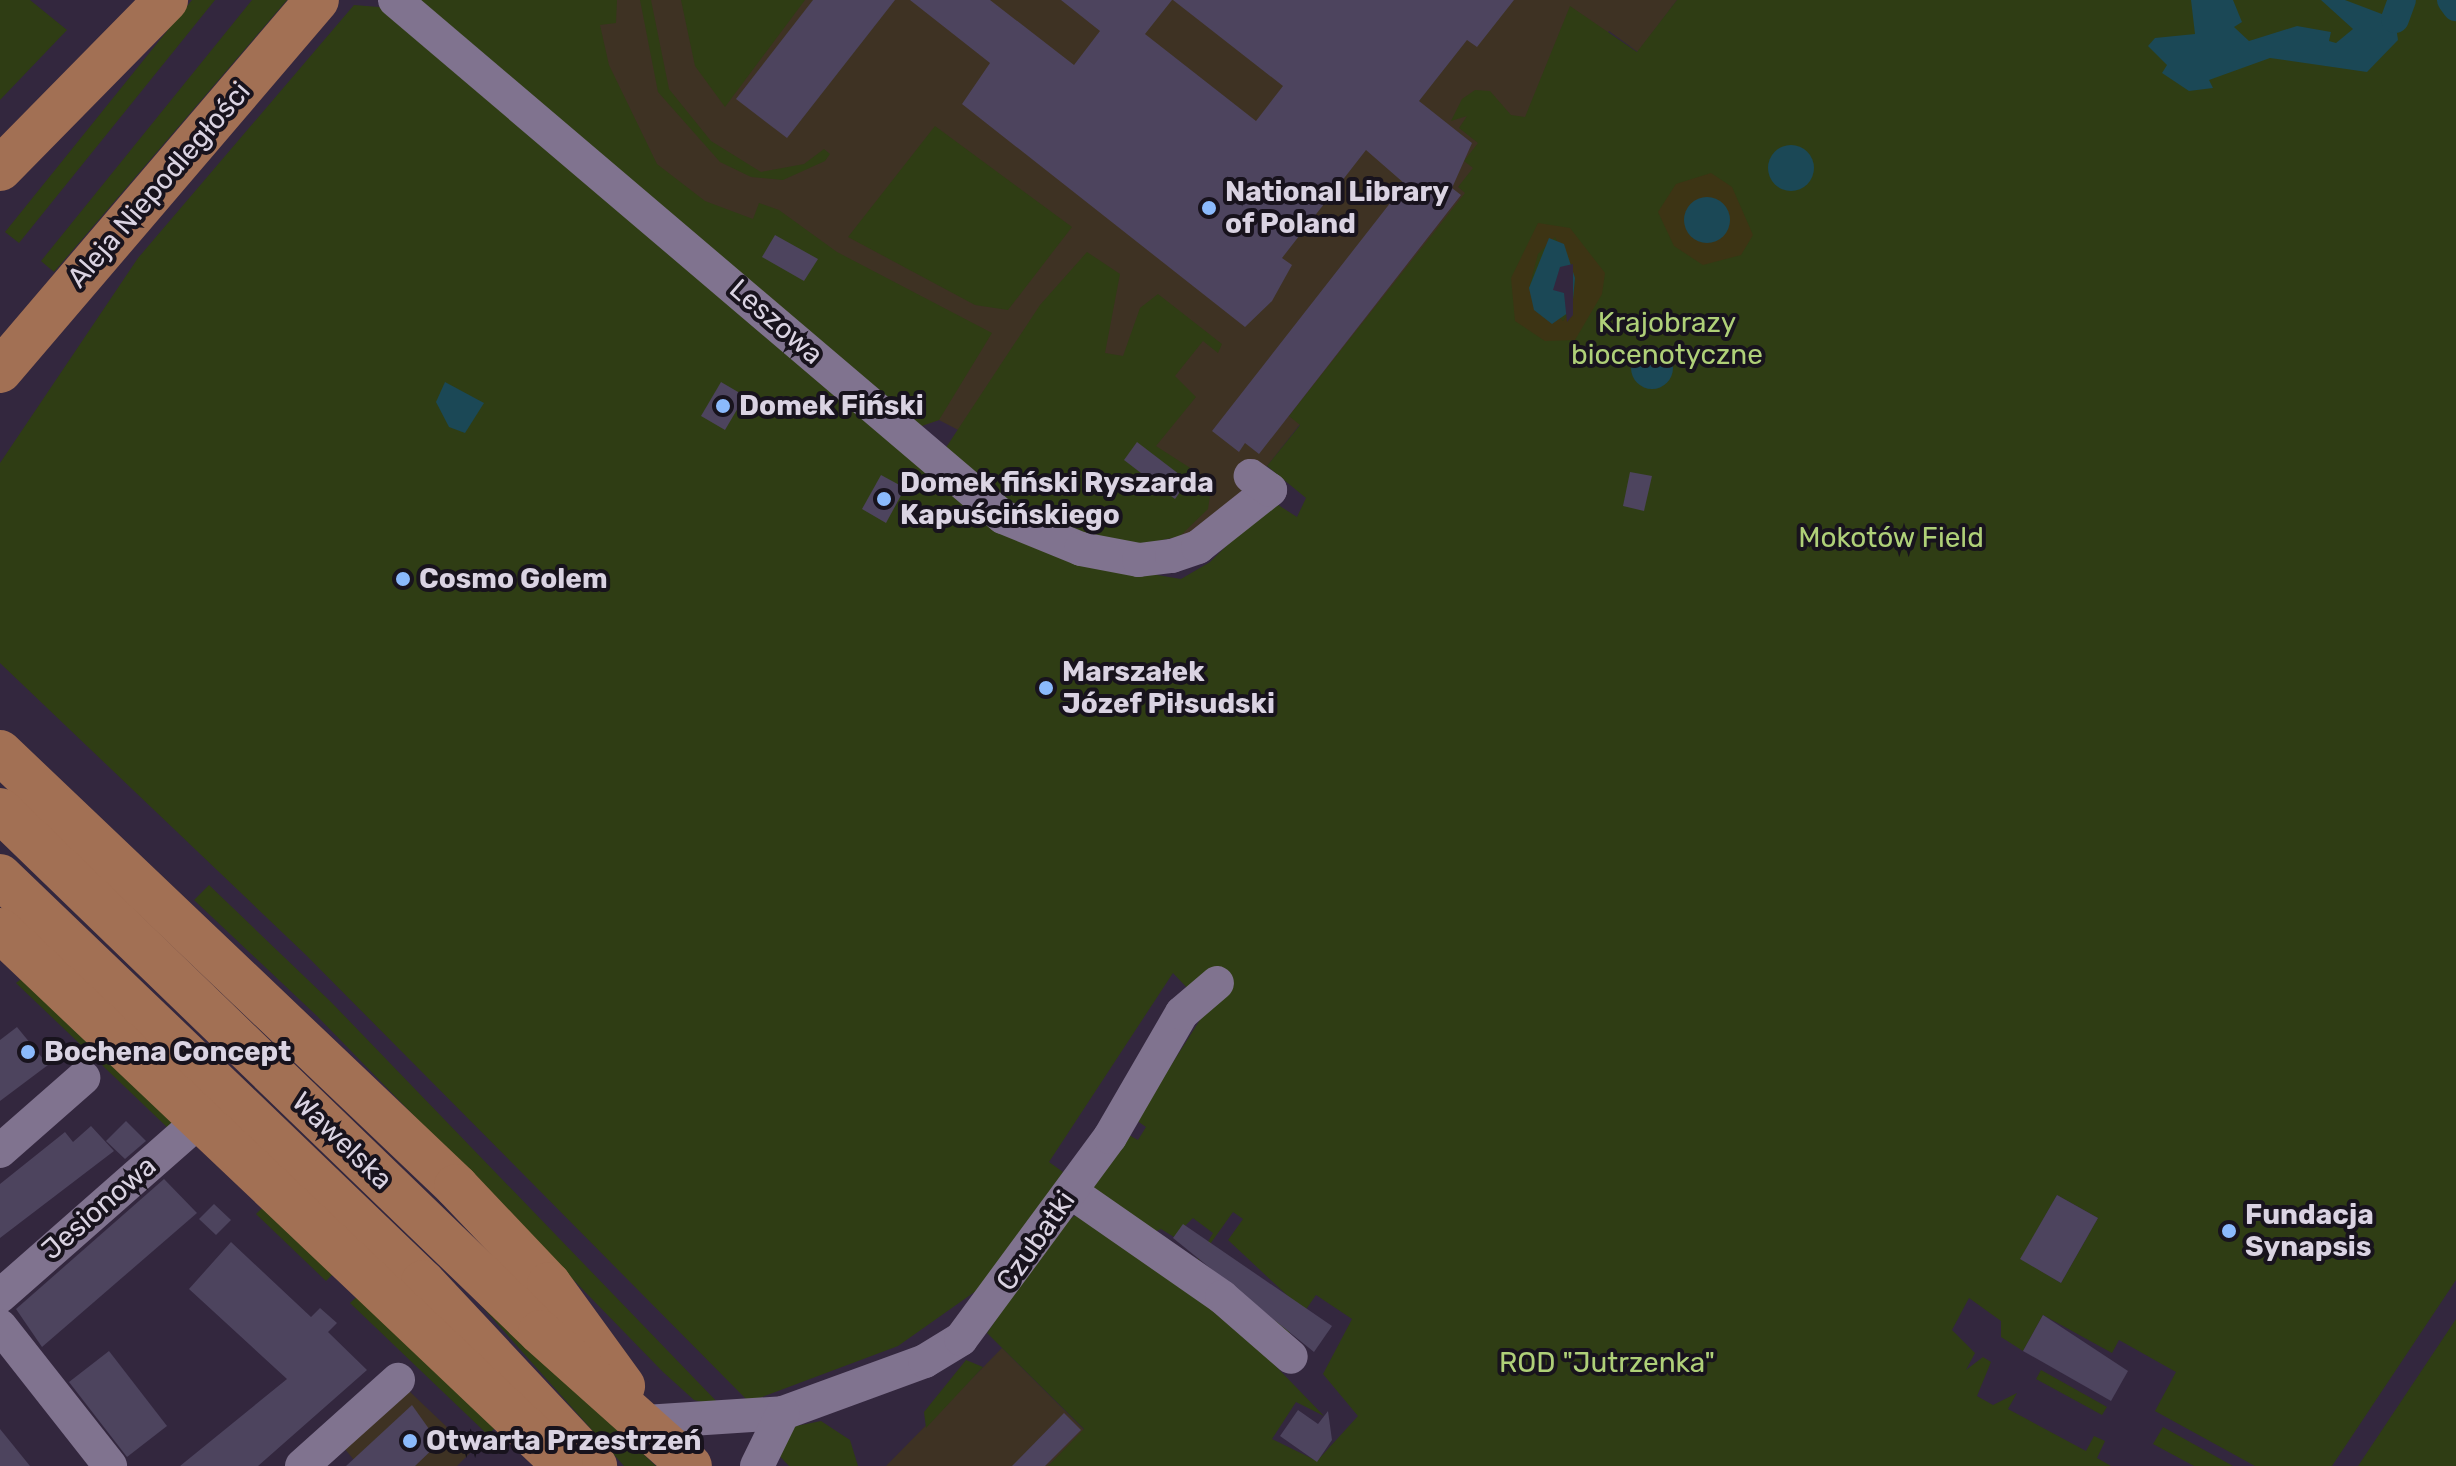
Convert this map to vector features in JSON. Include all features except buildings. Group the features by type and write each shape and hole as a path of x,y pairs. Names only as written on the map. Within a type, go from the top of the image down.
{"main road":[{"path":"0,169 166,0"},
{"name":"Aleja Niepodległości","path":"0,371 317,0"},
{"path":"0,752 496,1226 602,1348 645,1422"},
{"name":"Wawelska","path":"0,810 529,1321 645,1422 690,1466"},
{"name":"Wawelska","path":"0,876 423,1282 595,1466"},
{"path":"0,930 509,1419 568,1466"}],"street":[{"name":"Leszowa","path":"395,0 1003,517 1081,549 1139,560 1198,547 1260,483"},
{"name":"Czubatki","path":"645,1422 783,1413 925,1361 961,1339 1071,1192 1182,1013 1217,983"},
{"path":"0,1151 83,1078"},
{"name":"Jesionowa","path":"0,1296 199,1121"},
{"path":"1071,1192 1222,1297 1291,1357"},
{"path":"0,1326 110,1466"},
{"path":"302,1466 398,1380"},
{"path":"757,1466 783,1413"}],"shaded area":[{"path":"428,0 1677,0 1638,52 1609,31 1267,466 1200,531 1167,539 939,420 922,426"},
{"path":"1002,1348 1084,1430 1048,1466 886,1466"},
{"path":"407,1389 472,1451 457,1466 359,1466 344,1448"}],"green space":[{"path":"0,0 30,0 67,30 0,100"},
{"path":"192,0 215,0 19,243 5,232"},
{"path":"252,0 287,0 54,272 41,261"},
{"path":"412,0 617,0 616,23 600,25 609,65 657,164 705,201 753,219 759,203 779,210 837,252 992,333 939,420 915,428"},
{"path":"640,0 651,0 669,89 711,141 761,172 804,164 824,149 830,154 825,161 783,180 751,177 720,162 658,92"},
{"path":"681,0 805,0 725,107 695,66"},
{"name":"Mokotów Field","path":"1677,0 2456,0 2456,1280 2332,1466 2255,1466 2155,1411 2176,1372 2119,1340 2112,1353 2043,1315 2023,1351 2001,1337 2001,1321 1969,1298 1952,1330 1975,1353 1966,1370 1983,1357 1991,1362 1977,1396 1993,1405 2017,1393 2008,1409 2086,1451 2094,1436 2105,1441 2097,1458 2111,1466 1048,1466 1084,1429 987,1333 1059,1227 1080,1212 1228,1317 1324,1416 1296,1402 1272,1439 1317,1461 1358,1416 1323,1374 1352,1319 1316,1295 1289,1334 1273,1324 1290,1298 1228,1240 1243,1219 1233,1212 1193,1268 1213,1233 1193,1218 1174,1237 1161,1229 1144,1237 1084,1197 1127,1134 1138,1140 1146,1127 1136,1120 1207,1009 1173,973 1049,1162 1063,1172 983,1286 898,1346 749,1402 306,955 0,663 0,463 138,258 354,5 379,7 437,46 1061,559 1181,579 1210,562 1272,501 1297,517 1306,498 1267,466 1300,425 1289,416 1465,193 1458,187 1473,168 1464,161 1478,143 1459,128 1467,116 1451,121 1462,99 1475,90 1490,91 1511,115 1525,117 1570,6 1637,52","holes":["2057,1195 2098,1218 2061,1283 2021,1259"]},
{"path":"935,126 1072,227 1008,310 975,305 848,237"},
{"path":"1087,252 1120,274 1105,353 1123,356 1140,308 1158,294 1222,344 1218,353 1203,341 1175,376 1196,397 1156,446 1212,482 1208,509 1180,536 1145,544 1070,534 998,502 945,449 1040,305"},
{"path":"209,885 331,1002 722,1407 694,1400 663,1372 317,1016 194,900"},
{"path":"24,977 182,1125 169,1129 16,983"},
{"path":"266,1204 336,1271 326,1281 256,1214"},
{"path":"453,1274 656,1466 624,1466"},
{"path":"360,1294 498,1425 488,1435 350,1303"},
{"path":"2456,1319 2456,1466 2358,1466"},
{"path":"966,1360 983,1367 926,1428 924,1412"},
{"path":"2041,1370 2107,1407 2102,1415 2036,1379"},
{"path":"821,1421 850,1440 858,1466 789,1466 771,1447 791,1427"},
{"path":"2163,1427 2233,1466 2194,1466 2153,1444"}],"sand":[{"path":"1711,173 1732,187 1753,235 1741,255 1703,265 1674,246 1658,212 1676,184"},
{"path":"1538,223 1570,228 1605,273 1602,294 1575,340 1545,341 1515,321 1511,278","holes":["1555,237 1575,278 1572,310 1563,321 1529,288 1538,254"]}],"water":[{"path":"2191,0 2233,0 2242,22 2234,27 2249,41 2297,26 2331,32 2329,41 2336,43 2353,29 2321,0 2345,0 2395,19 2398,40 2367,72 2270,58 2209,80 2213,88 2189,91 2162,73 2167,65 2148,46 2155,38 2195,34"},
{"path":"1791,145 1807,152 1814,168 1807,184 1791,191 1775,184 1768,168 1775,152"},
{"path":"1707,197 1724,203 1730,220 1724,237 1707,243 1690,237 1684,220 1690,203"},
{"path":"1549,238 1564,244 1575,278 1572,310 1552,324 1534,310 1529,288"},
{"path":"1652,347 1667,353 1673,368 1667,383 1652,389 1637,383 1631,368 1637,353"},
{"path":"445,382 484,403 465,433 449,427 436,402"}],"pier":[{"path":"1573,264 1573,315 1567,322 1564,293 1553,290 1560,267"}],"waterway":[{"path":"2395,19 2402,0"},
{"path":"2451,0 2456,7"}],"place":[{"name":"National Library of Poland","path":"1209,208"},
{"name":"Domek Fiński","path":"723,406"},
{"name":"Domek fiński Ryszarda Kapuścińskiego","path":"884,499"},
{"name":"Cosmo Golem","path":"403,579"},
{"name":"Marszałek Józef Piłsudski","path":"1046,688"},
{"name":"Bochena Concept","path":"28,1052"},
{"name":"Fundacja Synapsis","path":"2229,1231"},
{"name":"Otwarta Przestrzeń","path":"410,1441"}],"park label":[{"name":"Krajobrazy biocenotyczne","path":"1667,339"},
{"name":"ROD \"Jutrzenka\"","path":"1607,1363"}]}
